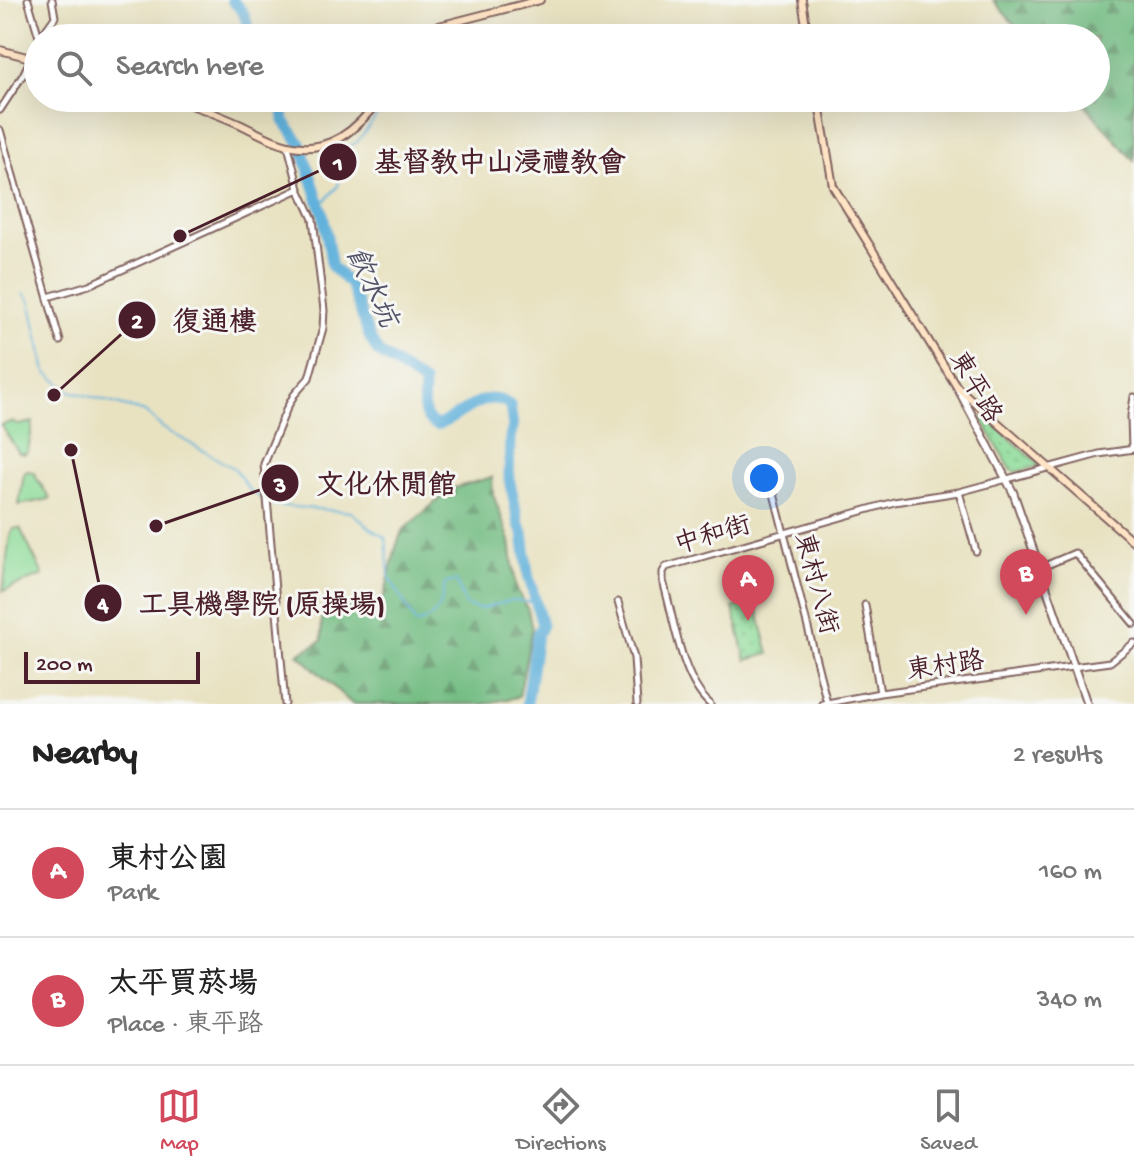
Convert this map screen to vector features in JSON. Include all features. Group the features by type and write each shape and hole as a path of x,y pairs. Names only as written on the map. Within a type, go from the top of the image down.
{"main road":[{"path":"447,24 540,0"},
{"path":"802,0 806,24"},
{"path":"0,50 24,57"},
{"path":"210,112 289,146 334,141 351,132 368,112"},
{"name":"東平路","path":"820,112 833,186 957,387"},
{"path":"957,387 1134,542"}],"street":[{"path":"28,0 37,24"},
{"path":"50,24 55,17 52,0"},
{"path":"0,110 24,76"},
{"path":"0,130 60,341"},
{"path":"285,704 264,464 287,408 309,378 323,328 324,310 313,219 299,189 289,146"},
{"path":"48,297 101,279 299,189"},
{"name":"東平路","path":"957,387 1006,479 1087,704"},
{"path":"1133,449 1131,416 1134,397"},
{"name":"中和街","path":"710,704 692,683 663,581 663,572 672,564 899,501 959,492 1099,454 1133,449"},
{"name":"東村八街","path":"769,474 826,704"},
{"path":"959,492 976,551"},
{"path":"1040,568 1075,553 1134,624"},
{"path":"618,602 634,658 637,704"},
{"path":"865,605 880,693"},
{"name":"東村路","path":"826,704 880,693 1110,662 1134,643"}],"green space":[{"path":"993,0 1134,0 1134,161 1091,112 1110,112 1110,24 1014,24"},
{"path":"984,416 1038,466 1016,472 1011,470 982,420"},
{"path":"11,422 19,425 33,422 28,451 24,454 19,453 1,425"},
{"path":"33,472 50,499 19,505 24,473"},
{"path":"492,477 493,494 510,541 516,588 528,610 532,629 519,697 482,704 352,704 298,654 322,641 321,614 384,598 402,531 451,489"},
{"path":"20,528 43,575 3,591 10,534 13,529"},
{"path":"755,600 769,654 746,660 733,608"}],"waterway":[{"name":"飲水坑","path":"232,0 243,12 247,24"},
{"name":"飲水坑","path":"283,112 284,121 300,143 323,214 332,267 351,285 378,352 424,383 423,402 427,418 437,425 472,405 490,399 510,405 513,427 509,477 523,532 528,574 542,625 537,635 527,704"},
{"path":"320,206 338,186 346,149 358,141 381,112"},
{"path":"24,293 30,301 46,372 70,391 145,412 163,428 235,469 250,491 262,499"},
{"path":"272,505 351,512 386,538 389,576 416,624 434,614 441,604 445,583 456,581 466,606 480,609 512,600 537,603"}],"place":[{"name":"基督教中山浸禮教會","path":"180,236"},
{"name":"復通樓","path":"54,395"},
{"name":"工具機學院 (原操場)","path":"71,450"},
{"name":"文化休閒館","path":"156,526"},
{"name":"太平買菸場","path":"1026,615"},
{"name":"東村公園","path":"748,621"}]}
